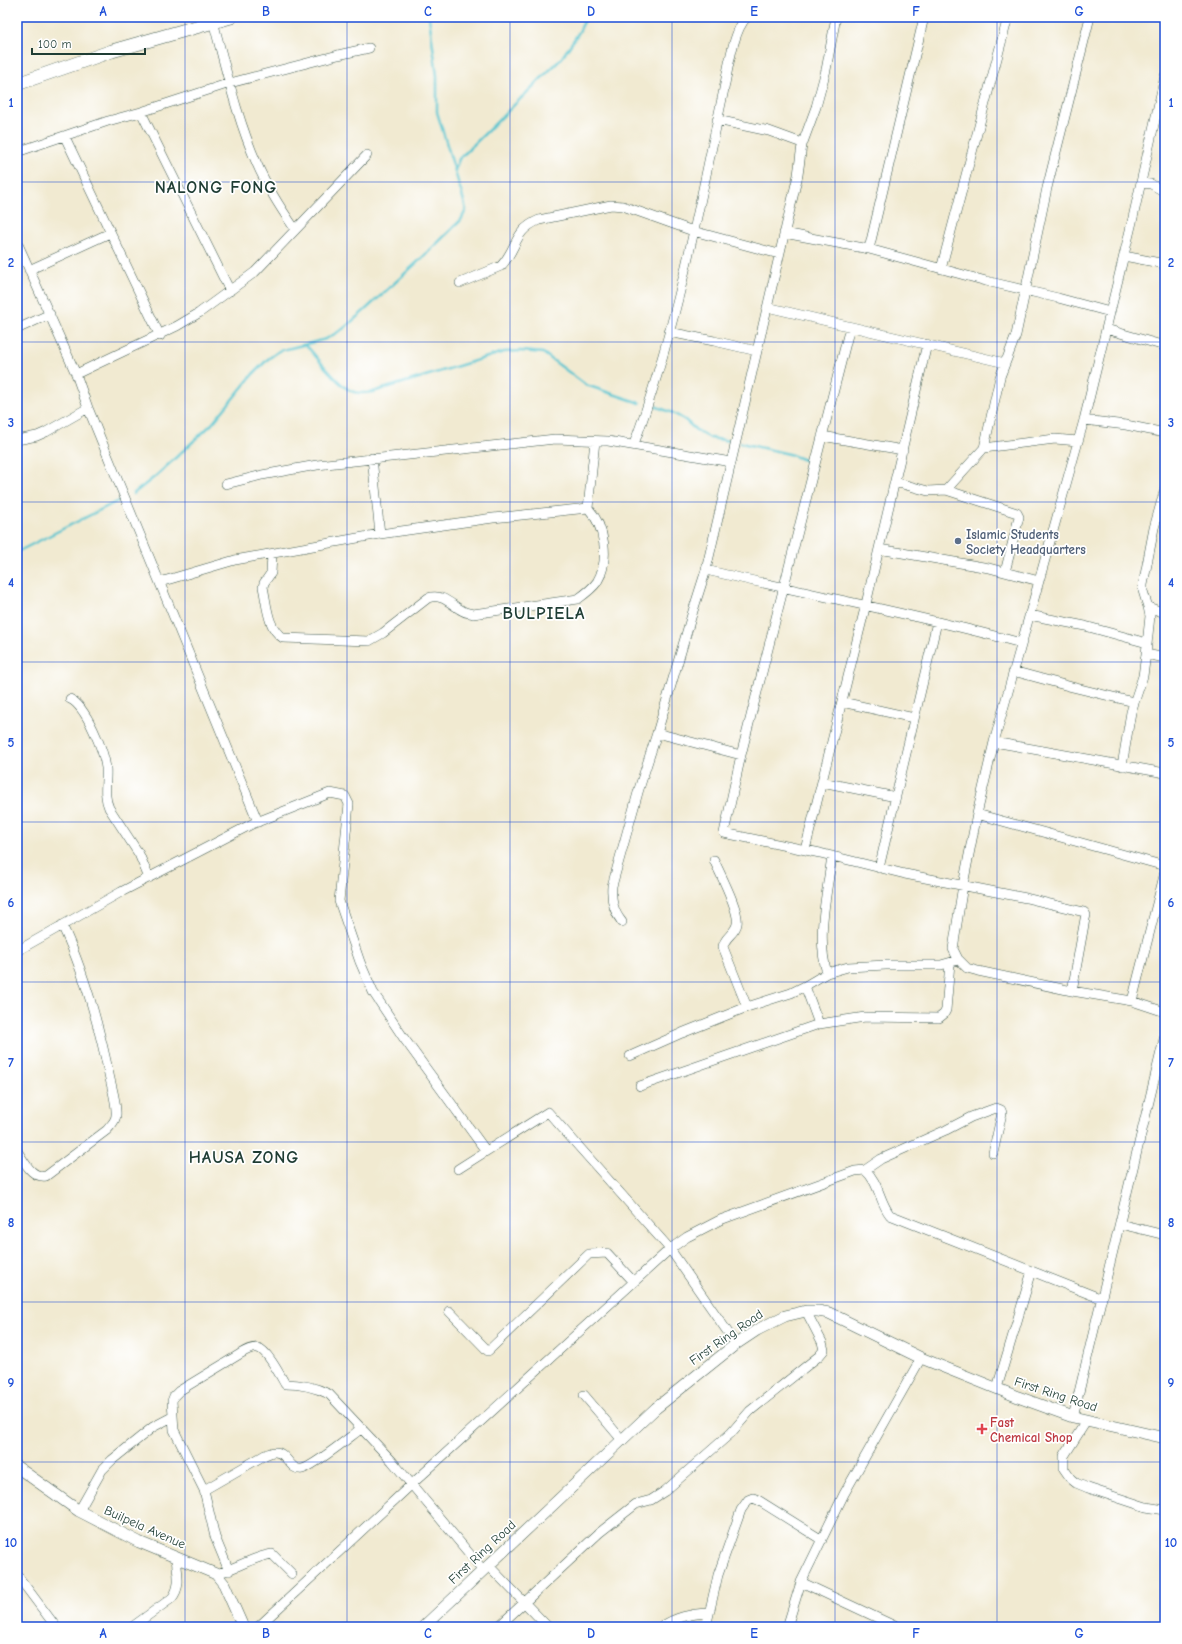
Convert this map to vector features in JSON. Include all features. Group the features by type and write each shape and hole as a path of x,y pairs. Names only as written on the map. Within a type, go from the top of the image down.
{"main road":[{"path":"17,84 112,51 231,17"}],"street":[{"path":"622,922 616,914 611,899 612,886 639,789 706,570 798,175 799,154 816,107 826,70 836,17"},
{"path":"869,249 924,17"},
{"path":"940,269 1008,17"},
{"path":"946,490 984,448 995,397 1005,363 1016,335 1046,195 1090,17"},
{"path":"634,444 669,332 733,50 744,18"},
{"path":"213,21 230,83 257,165 281,209 295,229"},
{"path":"17,152 108,121 141,112 230,83 369,48"},
{"path":"640,1086 819,1024 865,1017 939,1018 944,1014 946,1010 954,961 954,937 962,886 994,742 1084,420 1165,78"},
{"path":"141,112 230,291"},
{"path":"718,120 769,131 802,143"},
{"path":"65,136 160,336"},
{"path":"76,374 160,336 199,313 230,291 255,272 368,155"},
{"path":"1141,183 1154,186 1165,192"},
{"path":"460,282 501,266 506,261 522,230 530,224 539,220 558,218 611,205 623,206 693,231 779,254"},
{"path":"29,270 110,233"},
{"path":"784,233 869,249 940,269 1110,312"},
{"path":"17,242 76,374 88,408 258,822"},
{"path":"1124,256 1165,264"},
{"path":"767,307 1005,363"},
{"path":"17,329 50,314"},
{"path":"850,327 741,755 724,833 962,886 1040,901 1084,912 1086,914 1072,991"},
{"path":"1106,329 1165,346"},
{"path":"669,332 757,351"},
{"path":"805,850 866,604 927,344"},
{"path":"17,440 37,436 46,432 88,408"},
{"path":"1084,420 1165,433"},
{"path":"822,436 903,450"},
{"path":"226,484 262,475 317,465 372,458 405,456 451,449 555,439 634,444 732,462"},
{"path":"984,448 1055,439 1078,441"},
{"path":"272,554 271,573 263,587 272,627 277,634 283,638 369,641 383,633 428,598 435,596 450,601 463,611 473,614 578,599 597,582 602,567 604,549 597,518 588,508 595,441"},
{"path":"372,458 380,534"},
{"path":"895,482 928,491 946,490 1017,512 1019,517 1005,572"},
{"path":"1122,766 1134,702 1143,676 1150,623 1148,607 1142,585 1154,528 1165,489"},
{"path":"160,582 235,560 380,534 492,518 588,508"},
{"path":"879,549 951,561 1005,572 1039,581"},
{"path":"706,570 783,588 866,604 1021,643"},
{"path":"1148,607 1165,613"},
{"path":"1029,615 1085,626 1147,643"},
{"path":"879,868 938,622"},
{"path":"1146,654 1165,658"},
{"path":"1013,671 1134,702"},
{"path":"70,698 81,707 92,728 105,763 106,800 120,827 139,854 148,878"},
{"path":"842,702 914,718"},
{"path":"657,733 741,755"},
{"path":"994,742 1165,774"},
{"path":"822,782 896,797"},
{"path":"17,951 148,878 258,822 330,794 345,796 349,804 339,901 360,962 373,992 403,1037 486,1151"},
{"path":"977,814 1165,866"},
{"path":"827,973 822,950 823,922 832,856"},
{"path":"714,860 737,913 738,923 734,931 723,942 723,947 747,1007"},
{"path":"1132,1001 1165,872"},
{"path":"17,1151 33,1174 39,1177 46,1176 107,1130 113,1123 116,1114 94,1014 81,970 62,925"},
{"path":"630,1056 747,1007 791,993 827,973 848,967 941,965 954,961 978,972 1072,991 1132,1001 1165,1012"},
{"path":"805,986 819,1024"},
{"path":"1074,1417 1165,1034"},
{"path":"258,1627 412,1484 670,1249 687,1237 720,1220 855,1171 865,1170 881,1159 946,1130 971,1117 996,1108 1001,1110 1002,1113 993,1153"},
{"path":"458,1169 548,1112 670,1249 736,1344"},
{"path":"865,1170 872,1176 886,1210 890,1215 1032,1272 1102,1298"},
{"path":"1120,1224 1165,1235"},
{"path":"449,1311 488,1351 590,1254 607,1253 634,1282"},
{"path":"997,1388 1032,1272"},
{"path":"498,1627 526,1603 599,1533 636,1504 651,1500 665,1491 731,1433 750,1412 819,1356 824,1350 822,1342 806,1311"},
{"name":"First Ring Road","path":"423,1627 656,1408 736,1344 770,1322 785,1316 806,1311 829,1313 921,1358 1074,1417 1165,1438"},
{"path":"229,1571 215,1537 204,1490 177,1439 172,1417 172,1401 174,1396 179,1391 249,1349 257,1348 264,1351 285,1384 297,1384 315,1388 329,1394 362,1428 486,1568 526,1603 548,1627"},
{"path":"787,1627 801,1582 844,1494 921,1358"},
{"path":"584,1395 622,1440"},
{"path":"79,1511 96,1480 107,1465 152,1428 172,1417"},
{"path":"1087,1420 1064,1456 1064,1469 1071,1479 1088,1488 1146,1507 1165,1510"},
{"path":"204,1490 266,1455 275,1452 283,1454 293,1467 302,1469 313,1464 362,1428"},
{"name":"Builpela Avenue","path":"17,1467 79,1511 139,1542 216,1574"},
{"path":"706,1627 718,1575 741,1510 748,1500 753,1498 758,1500 822,1540"},
{"path":"243,1627 224,1584 216,1574 229,1571 264,1555 272,1554 292,1574"},
{"path":"132,1627 168,1601 175,1594 179,1585 176,1557"},
{"path":"17,1575 56,1627"},
{"path":"801,1582 884,1624 897,1627"},
{"path":"661,1627 677,1618 690,1614 708,1613"}],"waterway":[{"path":"133,494 157,475 212,424 253,374 268,359 279,351 326,339 343,329 423,257 461,220 466,210 437,112 437,76 429,17"},
{"path":"455,170 459,159 561,59 579,32 586,17"},
{"path":"306,345 342,385 356,393 373,392 504,352 521,351 543,353 586,385 640,403"},
{"path":"652,405 673,413 685,420 696,430 710,438 730,441"},
{"path":"741,443 789,454 807,461"},
{"path":"17,552 120,500"}],"place":[{"name":"Islamic Students Society Headquarters","path":"958,541"},
{"name":"Fast Chemical Shop","path":"982,1429"}],"district":[{"name":"NALONG FONG","path":"216,187"},
{"name":"BULPIELA","path":"544,613"},
{"name":"HAUSA ZONG","path":"244,1157"}]}
